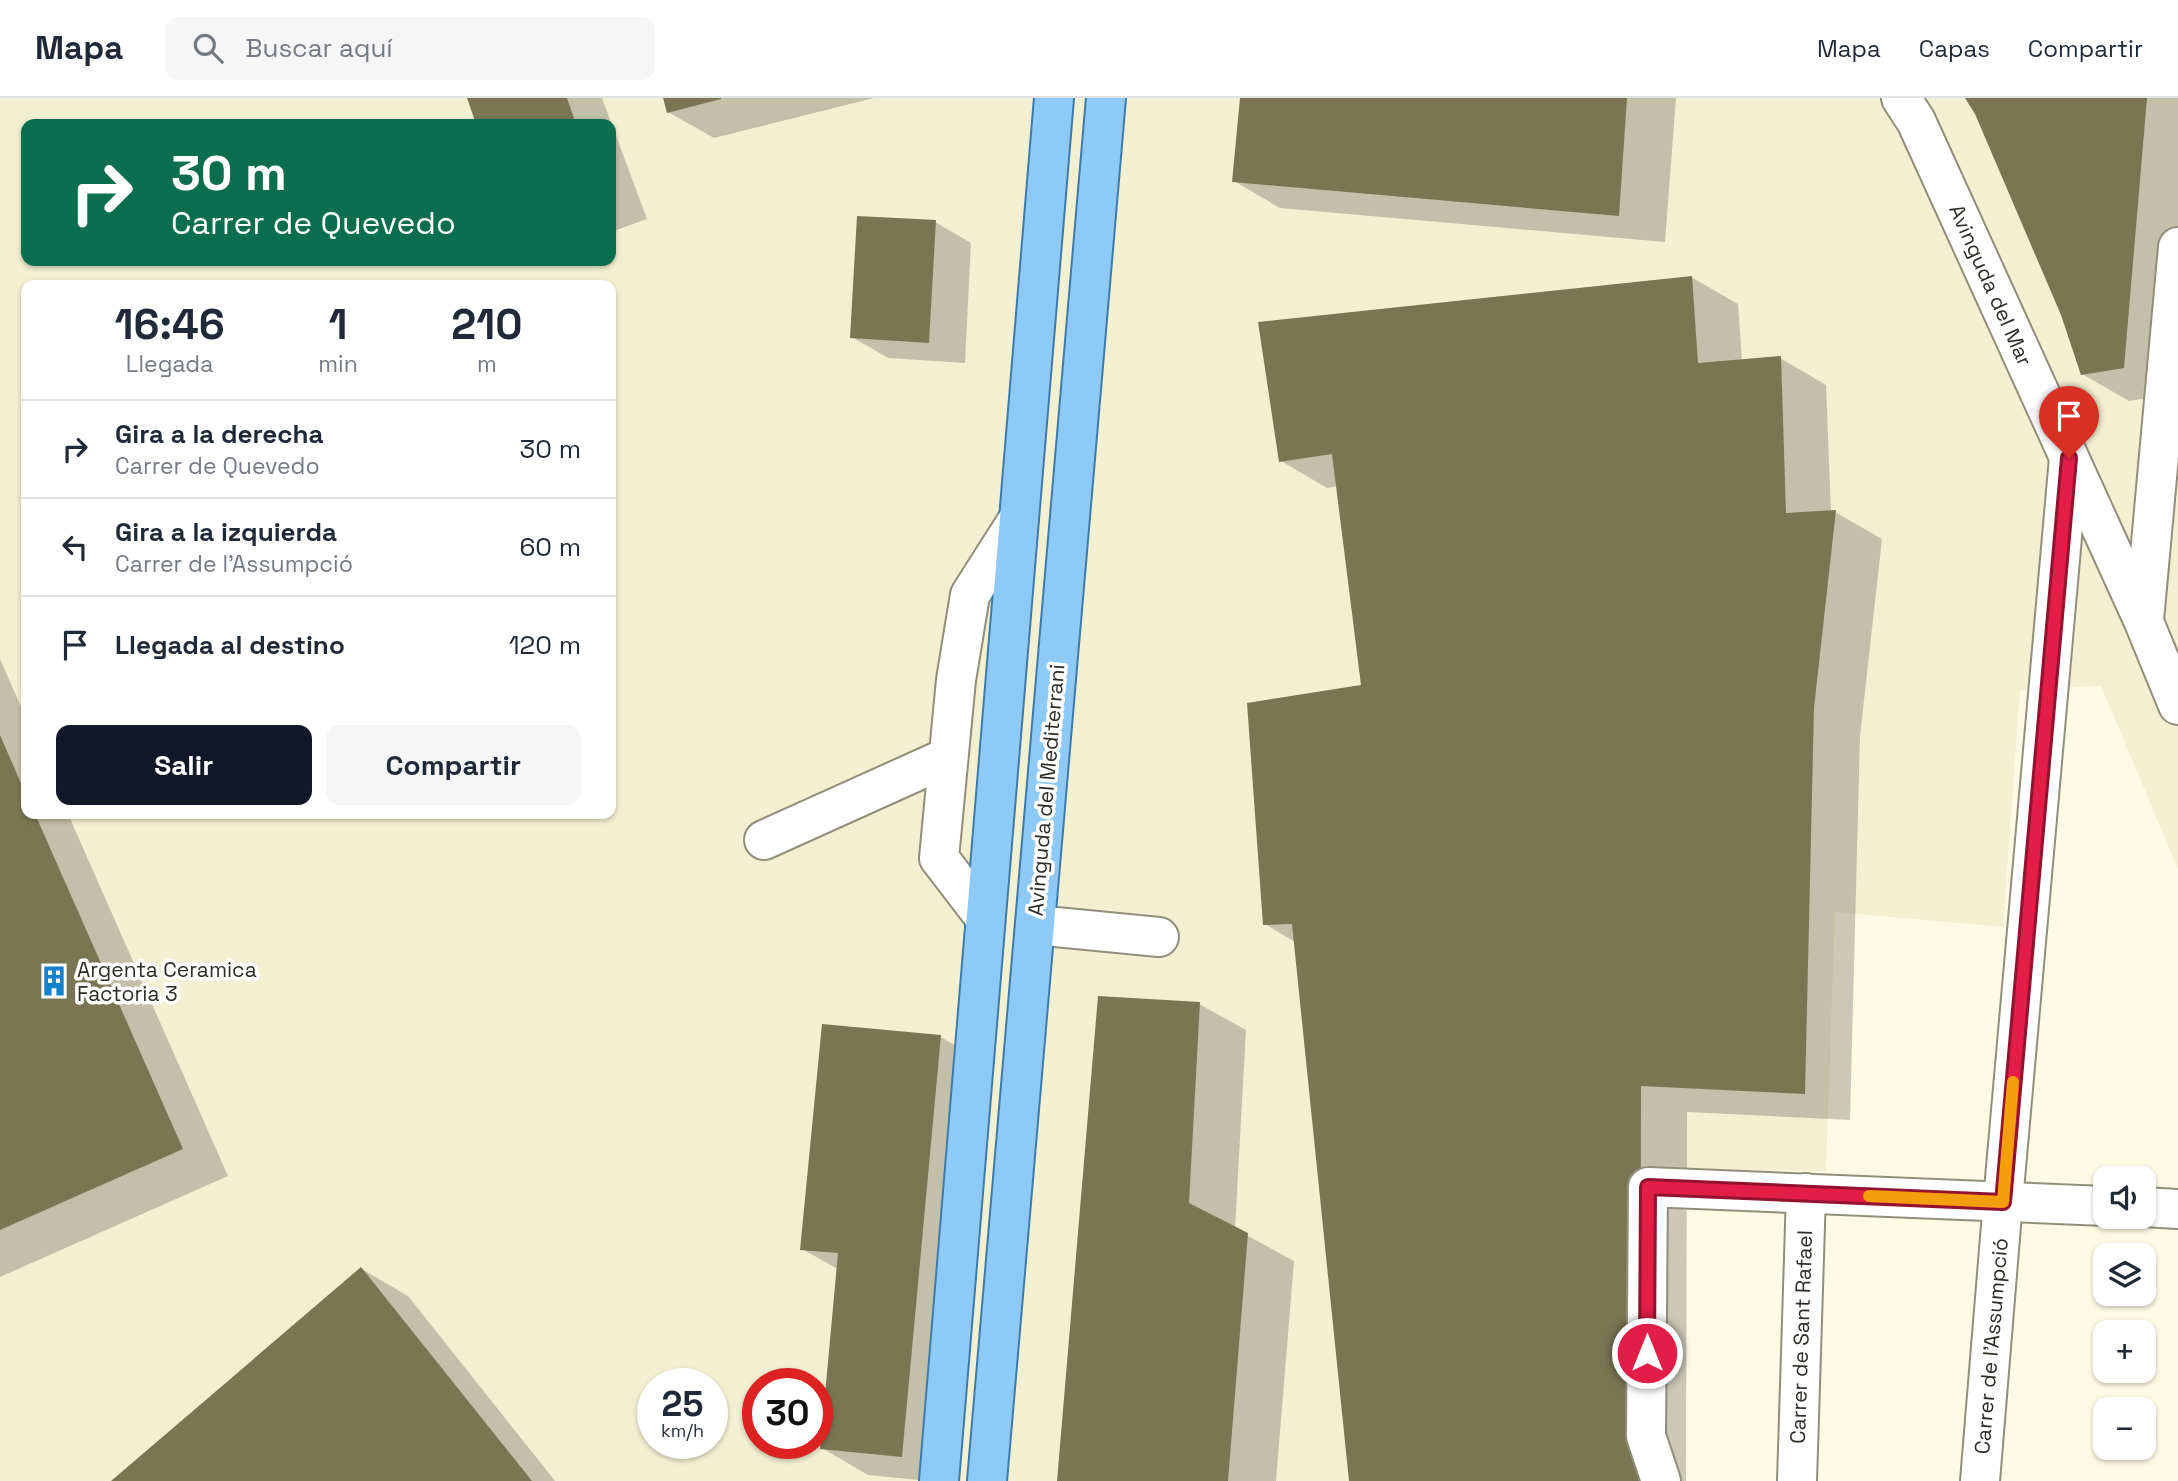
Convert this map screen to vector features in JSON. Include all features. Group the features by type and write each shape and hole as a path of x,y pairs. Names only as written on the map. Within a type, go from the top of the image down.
{"main road":[{"path":"939,1481 1054,98"},
{"name":"Avinguda del Mediterrani","path":"987,1481 1106,98"}],"street":[{"name":"Avinguda del Mar","path":"1901,98 1916,121 2144,622 2178,705"},
{"path":"2144,622 2178,247"},
{"name":"Carrer de l'Assumpció","path":"1980,1481 2069,458"},
{"path":"985,918 939,858 956,680 970,594 1019,518"},
{"path":"764,839 948,757"},
{"path":"1035,925 1159,937"},
{"path":"1661,1481 1646,1436 1648,1187 2093,1206"},
{"name":"Carrer de Sant Rafael","path":"1797,1481 1806,1193"},
{"path":"2156,1208 2178,1209"}],"shaded area":[{"path":"0,98 2178,98 2178,869 2101,686 2020,690 2003,927 1835,912 1826,1171 1649,1170 1656,1430 1673,1481 0,1481"}],"building":[{"path":"467,98 567,98 574,119 474,119"},
{"path":"663,98 721,98 721,99 667,113"},
{"path":"1240,98 1627,98 1619,216 1232,182"},
{"path":"1965,98 2147,98 2124,368 2081,375 2061,315 1975,114"},
{"path":"857,216 936,220 929,343 850,338"},
{"path":"1692,276 1698,363 1781,356 1786,513 1836,510 1814,708 1805,1094 1641,1086 1640,1481 1349,1481 1292,924 1263,925 1247,703 1361,685 1332,454 1279,462 1258,322"},
{"name":"Argenta Ceramica Factoria 3","path":"0,735 21,783 21,819 37,819 183,1149 0,1230"},
{"path":"1098,996 1200,1002 1189,1203 1248,1233 1228,1481 1057,1481"},
{"path":"822,1024 941,1035 902,1457 833,1450 833,1368 827,1368 838,1253 800,1250"},
{"path":"361,1267 532,1481 111,1481"}],"slow traffic":[{"path":"1869,1196 2003,1202 2013,1082"}],"place":[{"name":"Argenta Ceramica Factoria 3","path":"54,981"}],"route":[{"path":"1647,1353 1648,1187 2003,1202 2069,458"}]}
